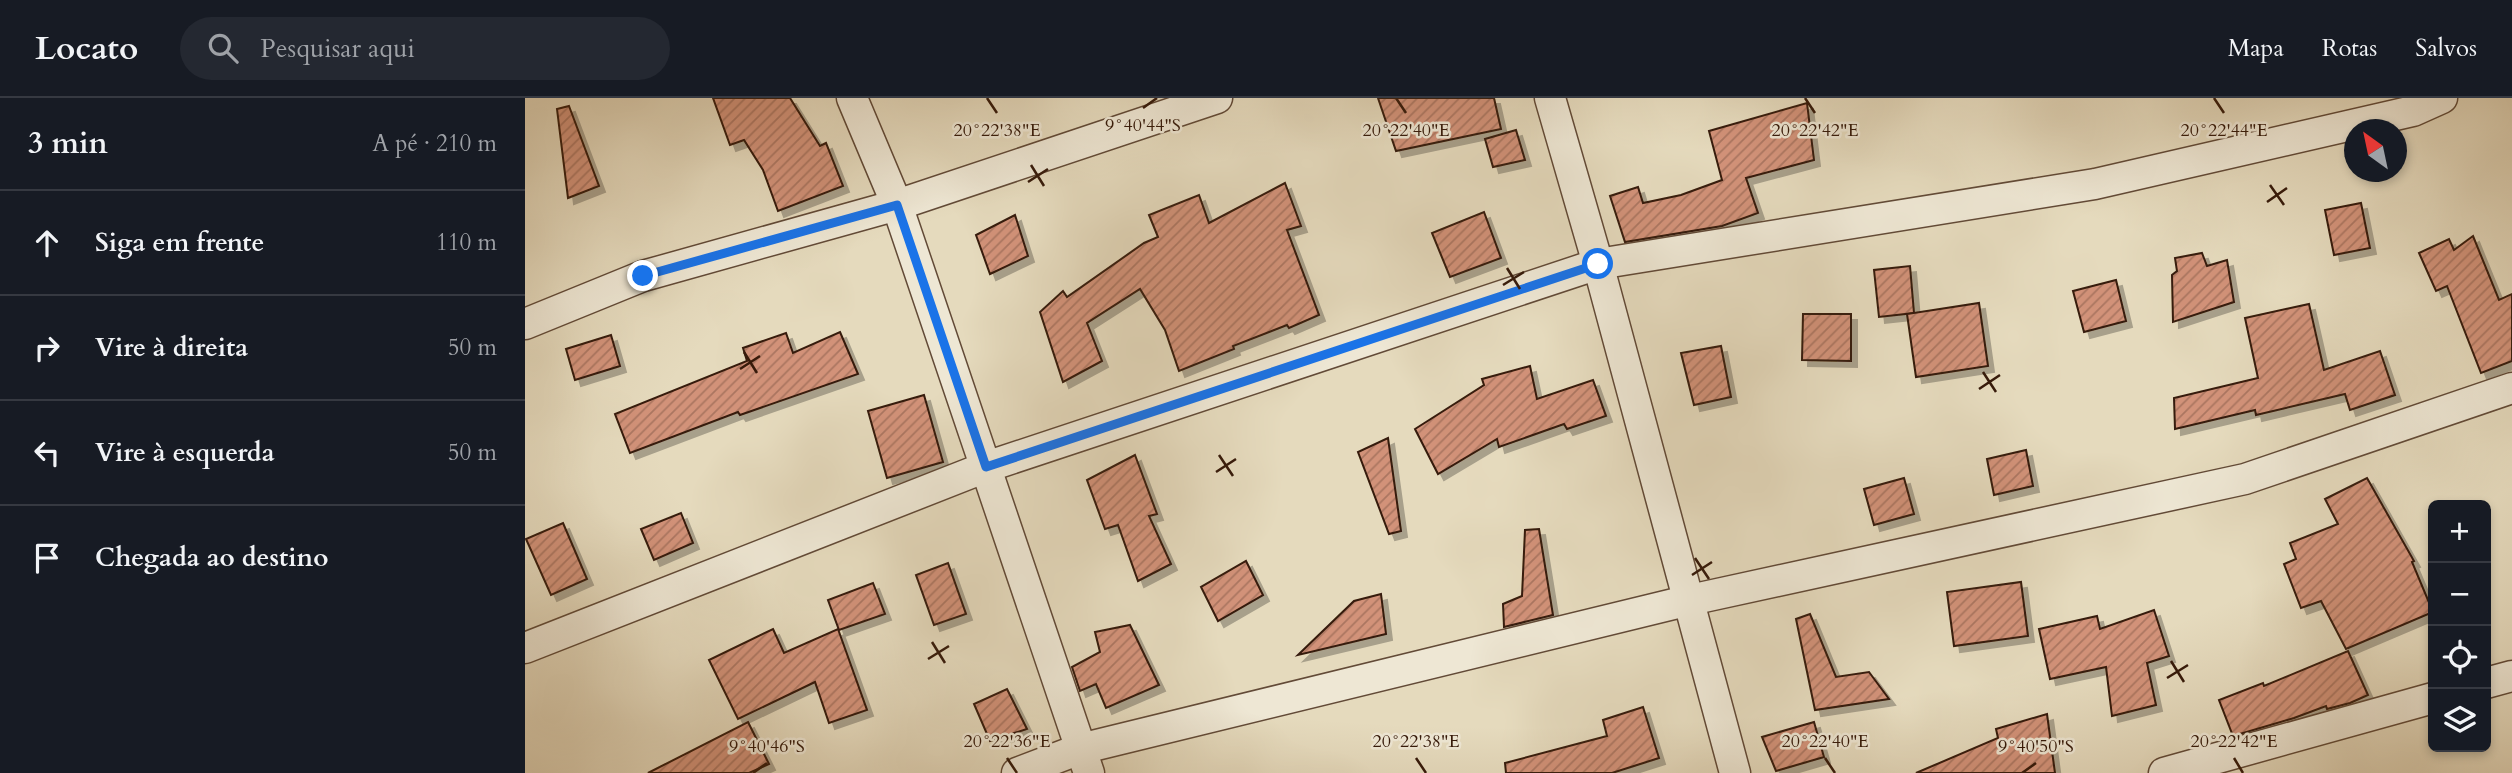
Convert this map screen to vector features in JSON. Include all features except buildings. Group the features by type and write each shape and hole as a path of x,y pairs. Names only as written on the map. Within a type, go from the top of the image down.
{"street":[{"path":"852,98 897,205 1085,761"},
{"path":"525,324 643,276 897,205 1217,98"},
{"path":"1550,98 1598,264 1735,773"},
{"path":"525,648 986,467 1598,264 2095,184 2413,111 2442,98"},
{"path":"1017,773 1085,761 1690,600 2245,479 2512,388"},
{"path":"2491,682 2512,676"},
{"path":"2164,773 2428,699"}],"route":[{"path":"643,276 897,205 986,467 1598,264"}]}
